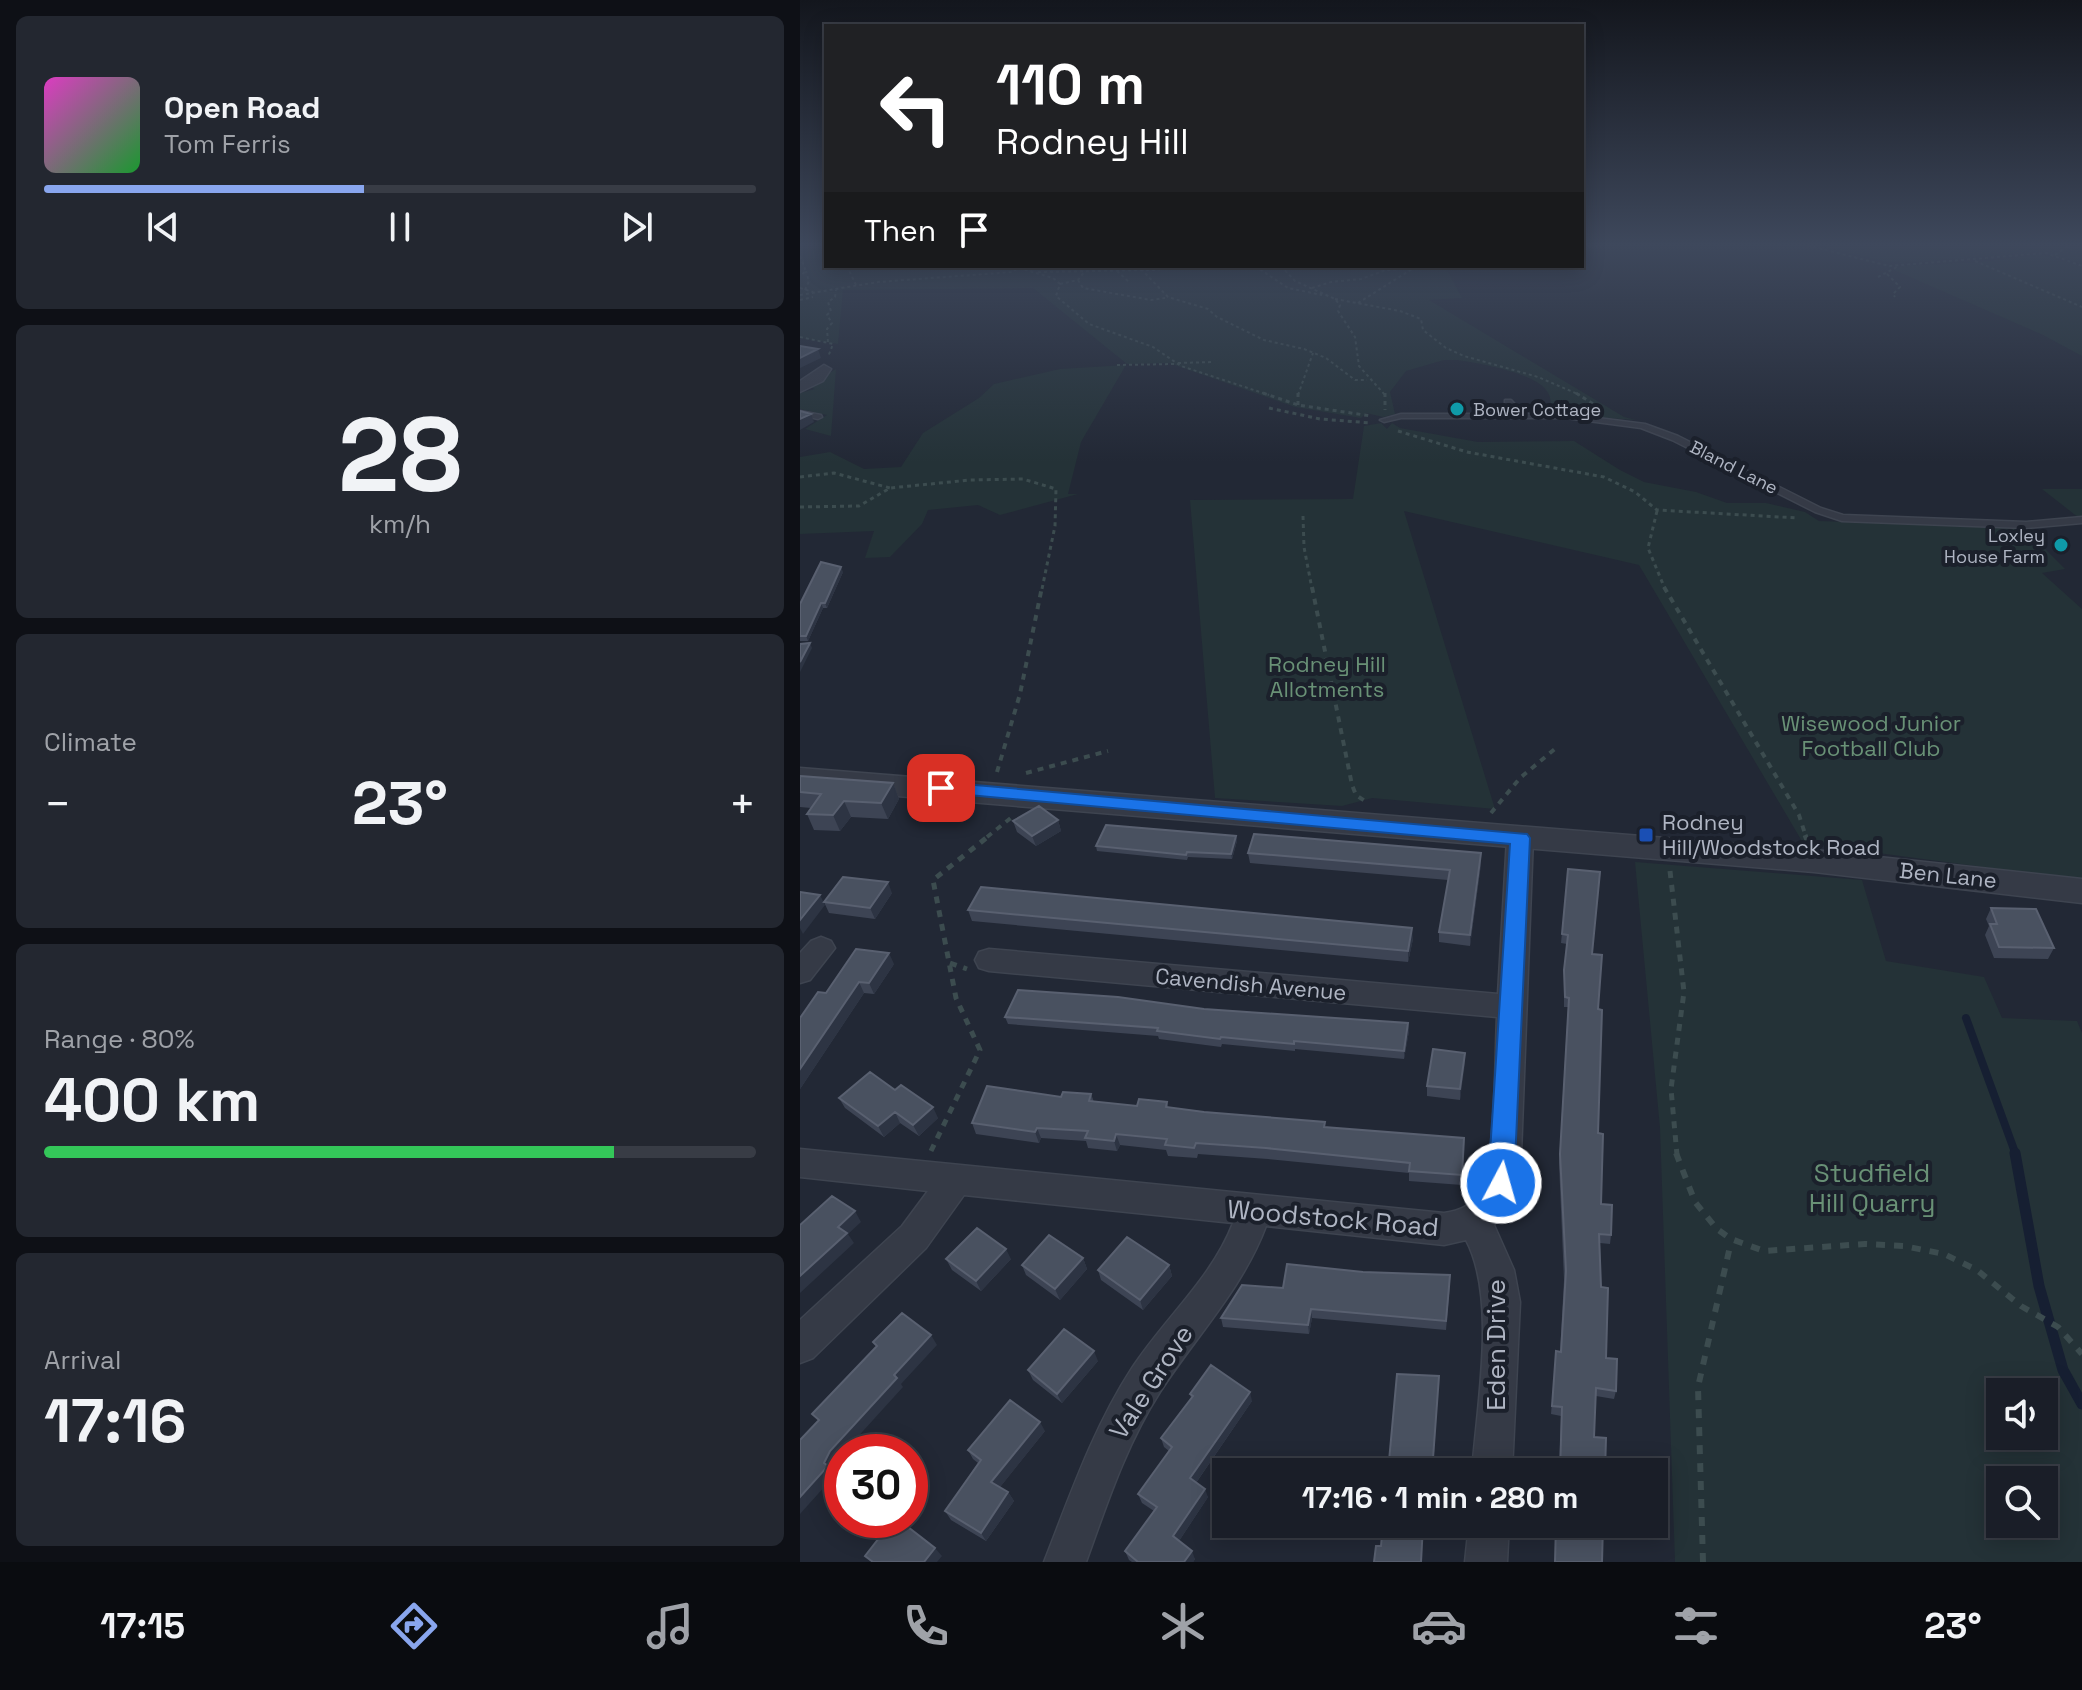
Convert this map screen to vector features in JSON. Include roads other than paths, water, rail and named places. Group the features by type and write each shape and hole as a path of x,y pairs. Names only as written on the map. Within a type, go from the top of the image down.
{"street":[{"path":"800,387 818,378 824,369"},
{"name":"Ben Lane","path":"800,778 1001,786 1039,796 1505,829 1668,849 1814,861 2082,891"},
{"path":"1475,1223 1491,1206 1501,1183 1512,1007 1505,829"},
{"path":"800,972 821,948"},
{"name":"Cavendish Avenue","path":"989,960 1512,1007"},
{"name":"Woodstock Road","path":"800,1163 1254,1212 1444,1229 1475,1223"},
{"path":"800,1345 914,1237 955,1180"},
{"name":"Vale Grove","path":"1065,1562 1111,1440 1147,1377 1235,1260 1254,1212"},
{"name":"Eden Drive","path":"1475,1223 1492,1251 1500,1275 1502,1335 1493,1458"},
{"path":"1486,1562 1488,1538"}],"lane":[{"path":"1508,402 1521,415"},
{"path":"800,413 818,417"},
{"name":"Bland Lane","path":"1384,420 1401,416 1521,415 1599,419 1642,426 1675,438 1818,510 1842,518 2026,525 2082,520"}],"waterway":[{"path":"1966,1018 2016,1155"},
{"path":"2015,1153 2039,1286 2063,1370 2082,1404"}],"place":[{"name":"Bower Cottage","path":"1457,409"},
{"name":"Loxley House Farm","path":"2061,545"},
{"name":"Rodney Hill/Woodstock Road","path":"1646,835"}],"park label":[{"name":"Rodney Hill Allotments","path":"1327,676"},
{"name":"Wisewood Junior Football Club","path":"1871,736"},
{"name":"Studfield Hill Quarry","path":"1872,1188"}]}
